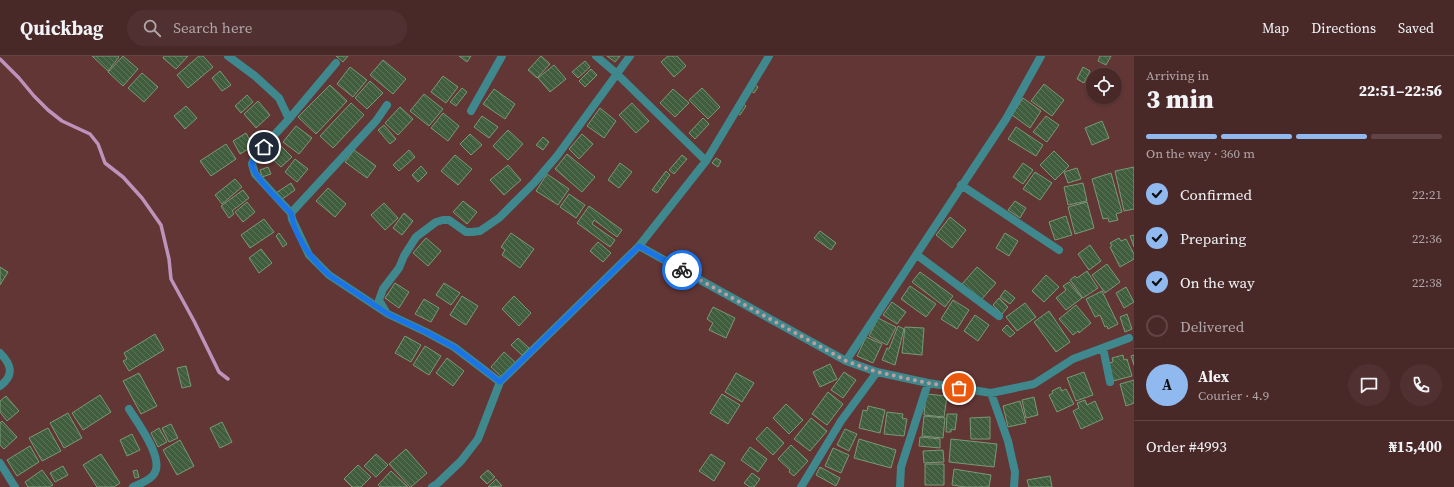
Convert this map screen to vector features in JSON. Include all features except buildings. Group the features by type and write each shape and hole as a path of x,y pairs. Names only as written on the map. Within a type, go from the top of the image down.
{"street":[{"path":"228,56 255,76 279,98 289,119"},
{"path":"472,111 502,56"},
{"path":"596,56 616,73 706,161"},
{"path":"388,314 379,300 380,294 399,268 404,256 416,237 436,222 443,220 449,220 466,232 472,232 480,231 499,218 548,167 630,56"},
{"path":"432,487 461,461 478,439 500,382 639,246 706,161 769,56"},
{"path":"846,361 1006,119 1041,56"},
{"path":"336,63 289,119 255,156 252,164 255,174 291,213 292,220 309,255 329,275 388,314 454,347 500,382"},
{"path":"291,213 376,121 387,105"},
{"path":"961,185 1058,250"},
{"path":"639,246 846,361 877,372 928,383 991,393 1034,384 1073,359 1129,338"},
{"path":"917,255 999,316"},
{"path":"1103,348 1110,382"},
{"path":"0,353 7,360 10,367 9,375 0,386"},
{"path":"801,487 842,421 877,372"},
{"path":"900,487 902,467 928,383"},
{"path":"991,393 1008,441 1015,472 1014,487"},
{"path":"129,409 151,446 156,459 157,468 154,475 133,487"},
{"path":"0,463 15,487"}],"waterway":[{"path":"0,59 48,110 62,121 90,134 98,144 105,163 123,177 142,198 161,225 169,259 171,279 219,372 228,379"}],"way so far":[{"path":"682,270 846,361 877,372 959,388"}],"route":[{"path":"264,147 255,156 252,164 255,174 291,213 292,220 303,244 309,255 320,267 329,275 388,314 454,347 500,382 639,246 682,270"}]}
